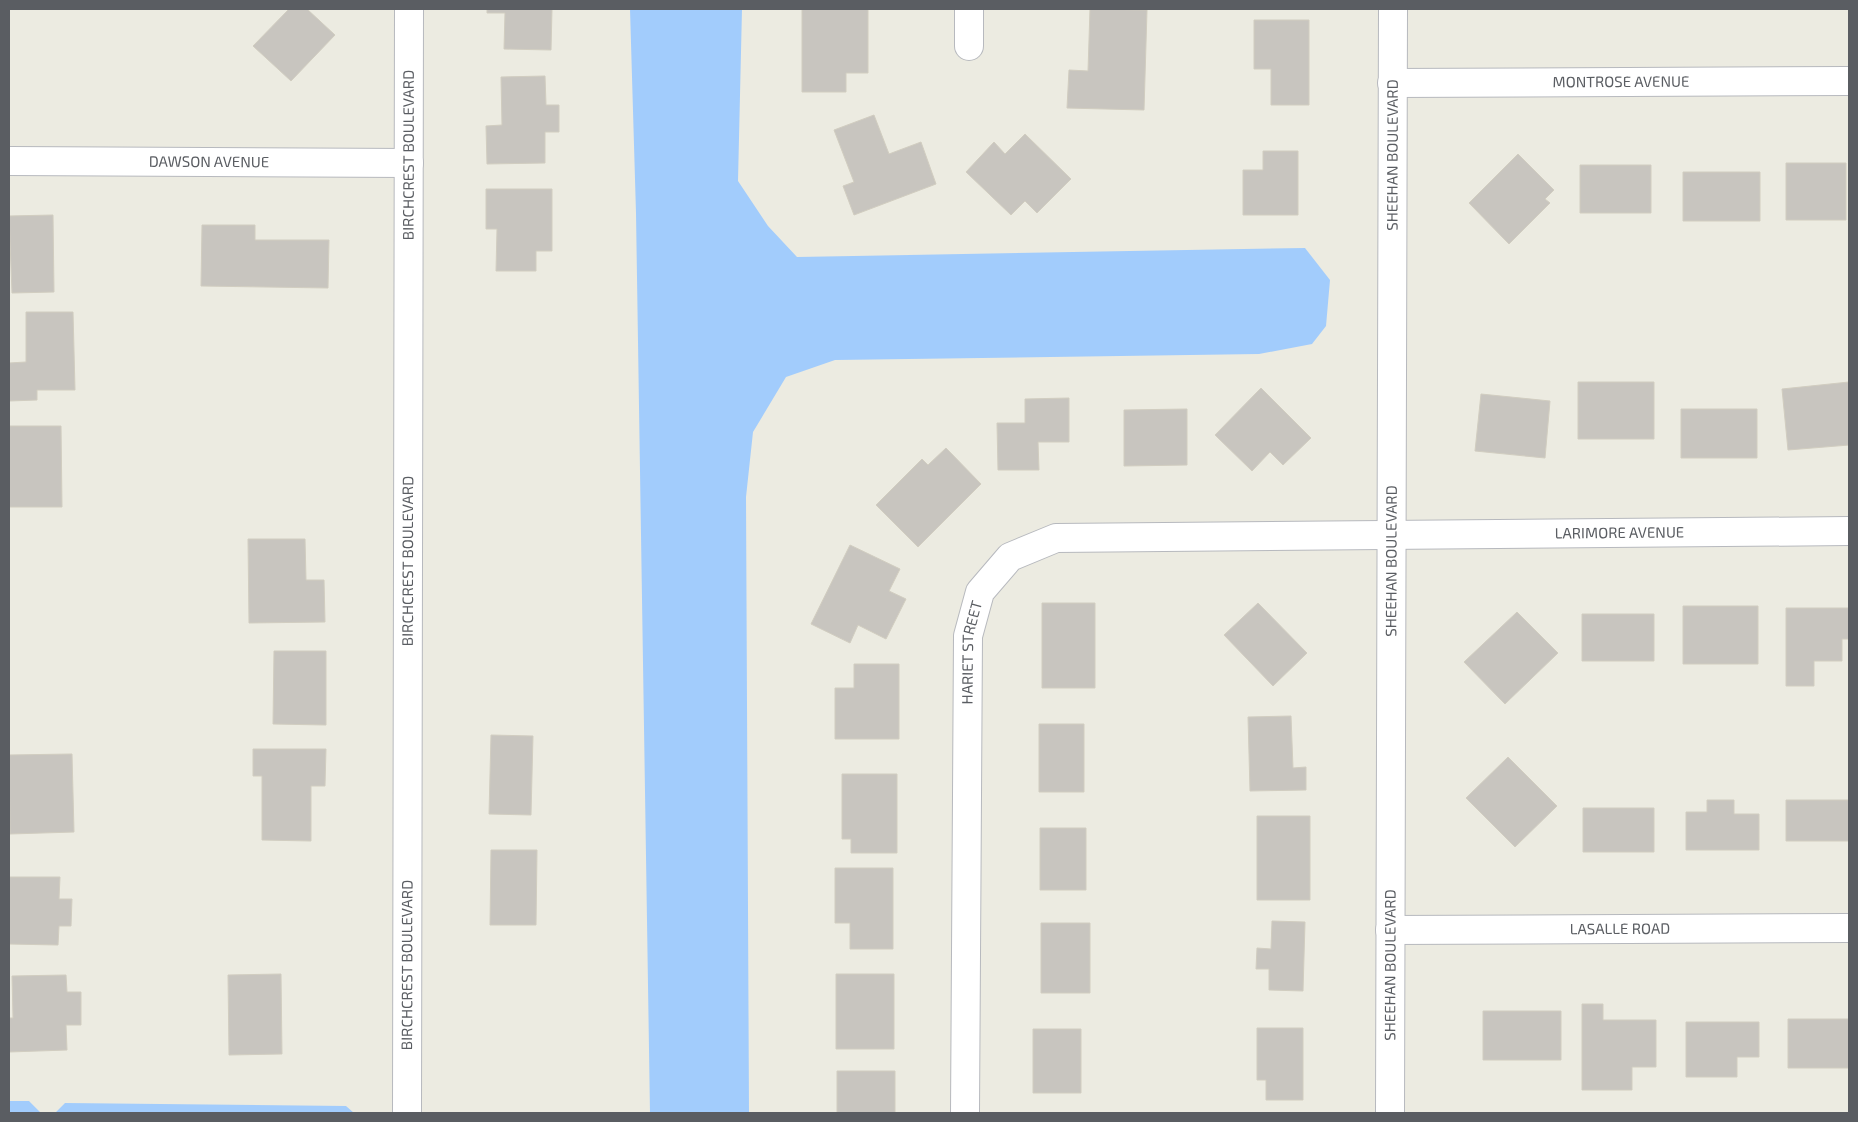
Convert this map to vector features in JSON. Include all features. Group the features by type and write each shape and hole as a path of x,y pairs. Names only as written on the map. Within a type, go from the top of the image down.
{"street":[{"name":"BIRCHCREST BOULEVARD","path":"407,1113 409,9"},
{"path":"969,46 970,9"},
{"name":"SHEEHAN BOULEVARD","path":"1390,1113 1393,9"},
{"name":"MONTROSE AVENUE","path":"1392,83 1849,80"},
{"name":"DAWSON AVENUE","path":"9,160 409,163"},
{"name":"LARIMORE AVENUE","path":"1391,534 1849,531"},
{"name":"HARIET STREET","path":"965,1113 968,636 980,592 1010,557 1056,538 1391,534"},
{"name":"LASALLE ROAD","path":"1390,930 1849,928"}],"water":[{"path":"630,9 742,9 738,181 768,226 797,257 1305,248 1330,280 1326,326 1312,344 1259,354 835,360 786,377 753,432 746,497 749,1113 650,1113 636,213"},
{"path":"9,1101 29,1101 41,1113 9,1113"},
{"path":"65,1103 346,1106 354,1113 55,1113"}],"building":[{"path":"289,9 307,9 335,35 291,81 253,46"},
{"path":"487,9 552,9 551,50 504,49 505,13 487,13"},
{"path":"802,9 868,9 868,73 846,73 846,92 802,92"},
{"path":"1090,9 1147,10 1144,110 1067,108 1069,70 1088,71"},
{"path":"1254,20 1309,20 1309,105 1271,105 1271,69 1254,69"},
{"path":"545,76 546,105 559,105 559,132 545,132 545,163 487,164 486,126 502,125 501,77"},
{"path":"874,115 889,154 921,142 936,184 854,215 843,186 854,182 834,130"},
{"path":"1025,134 1071,179 1037,213 1025,201 1011,215 966,172 994,142 1005,154"},
{"path":"1263,151 1298,151 1298,215 1243,215 1243,170 1263,170"},
{"path":"1518,154 1554,190 1545,199 1550,203 1509,244 1469,203"},
{"path":"1786,163 1846,163 1846,220 1786,220"},
{"path":"1580,165 1651,165 1651,213 1580,213"},
{"path":"1683,172 1760,172 1760,221 1683,221"},
{"path":"486,189 552,189 552,251 536,251 536,271 496,271 497,229 486,229"},
{"path":"53,215 54,292 12,293 9,216"},
{"path":"202,225 255,225 255,240 329,240 328,288 201,286"},
{"path":"26,312 73,312 75,390 37,390 37,400 9,401 9,363 26,362"},
{"path":"1578,382 1654,382 1654,439 1578,439"},
{"path":"1849,382 1849,445 1788,450 1782,389"},
{"path":"1261,388 1311,438 1283,465 1270,452 1252,471 1215,435"},
{"path":"1481,394 1550,401 1545,458 1475,451"},
{"path":"1069,398 1069,442 1038,442 1039,470 998,470 997,423 1025,423 1025,399"},
{"path":"1187,409 1187,465 1124,466 1124,410"},
{"path":"1681,409 1757,409 1757,458 1681,458"},
{"path":"9,426 61,426 62,507 9,507"},
{"path":"946,448 981,484 918,547 876,505 922,459 928,465"},
{"path":"248,539 305,539 306,580 324,580 325,622 249,623"},
{"path":"850,545 900,569 889,591 906,599 886,639 858,625 850,643 811,624"},
{"path":"1042,603 1095,603 1095,688 1042,688"},
{"path":"1258,603 1307,653 1273,686 1224,635"},
{"path":"1683,606 1758,606 1758,664 1683,664"},
{"path":"1786,608 1849,608 1849,639 1842,639 1842,661 1814,661 1814,686 1786,686"},
{"path":"1517,612 1558,653 1505,704 1464,662"},
{"path":"1582,614 1654,614 1654,661 1582,661"},
{"path":"274,651 326,651 326,725 273,724"},
{"path":"854,664 899,664 899,739 835,739 835,688 854,688"},
{"path":"1291,716 1293,768 1306,767 1306,790 1250,791 1248,717"},
{"path":"1039,724 1084,724 1084,792 1039,792"},
{"path":"491,735 533,736 531,815 489,814"},
{"path":"253,749 326,749 325,786 311,786 311,841 262,840 262,776 253,776"},
{"path":"72,754 74,832 10,834 9,755"},
{"path":"1508,757 1557,806 1515,847 1466,798"},
{"path":"842,774 897,774 897,853 851,853 851,839 842,839"},
{"path":"1707,800 1734,800 1734,814 1759,814 1759,850 1686,850 1686,812 1707,812"},
{"path":"1786,800 1849,800 1849,841 1786,841"},
{"path":"1583,808 1654,808 1654,852 1583,852"},
{"path":"1257,816 1310,816 1310,900 1257,900"},
{"path":"1040,828 1086,828 1086,890 1040,890"},
{"path":"491,850 537,850 536,925 490,925"},
{"path":"835,868 893,868 893,949 850,949 850,923 835,923"},
{"path":"9,877 60,877 59,899 72,899 71,926 59,926 58,945 9,944"},
{"path":"1272,921 1305,922 1303,991 1269,990 1269,969 1256,969 1257,948 1271,949"},
{"path":"1041,923 1090,923 1090,993 1041,993"},
{"path":"281,974 282,1054 229,1055 228,975"},
{"path":"836,974 894,974 894,1049 836,1049"},
{"path":"66,975 67,992 81,992 81,1025 66,1025 67,1050 9,1052 9,1018 13,1018 12,976"},
{"path":"1582,1004 1603,1004 1603,1020 1656,1020 1656,1067 1632,1067 1632,1090 1582,1090"},
{"path":"1483,1011 1561,1011 1561,1060 1483,1060"},
{"path":"1788,1019 1849,1019 1849,1068 1788,1068"},
{"path":"1686,1022 1759,1022 1759,1057 1737,1057 1737,1077 1686,1077"},
{"path":"1257,1028 1303,1028 1303,1100 1266,1100 1266,1080 1257,1080"},
{"path":"1033,1029 1081,1029 1081,1093 1033,1093"},
{"path":"837,1071 895,1071 895,1113 837,1113"}]}
